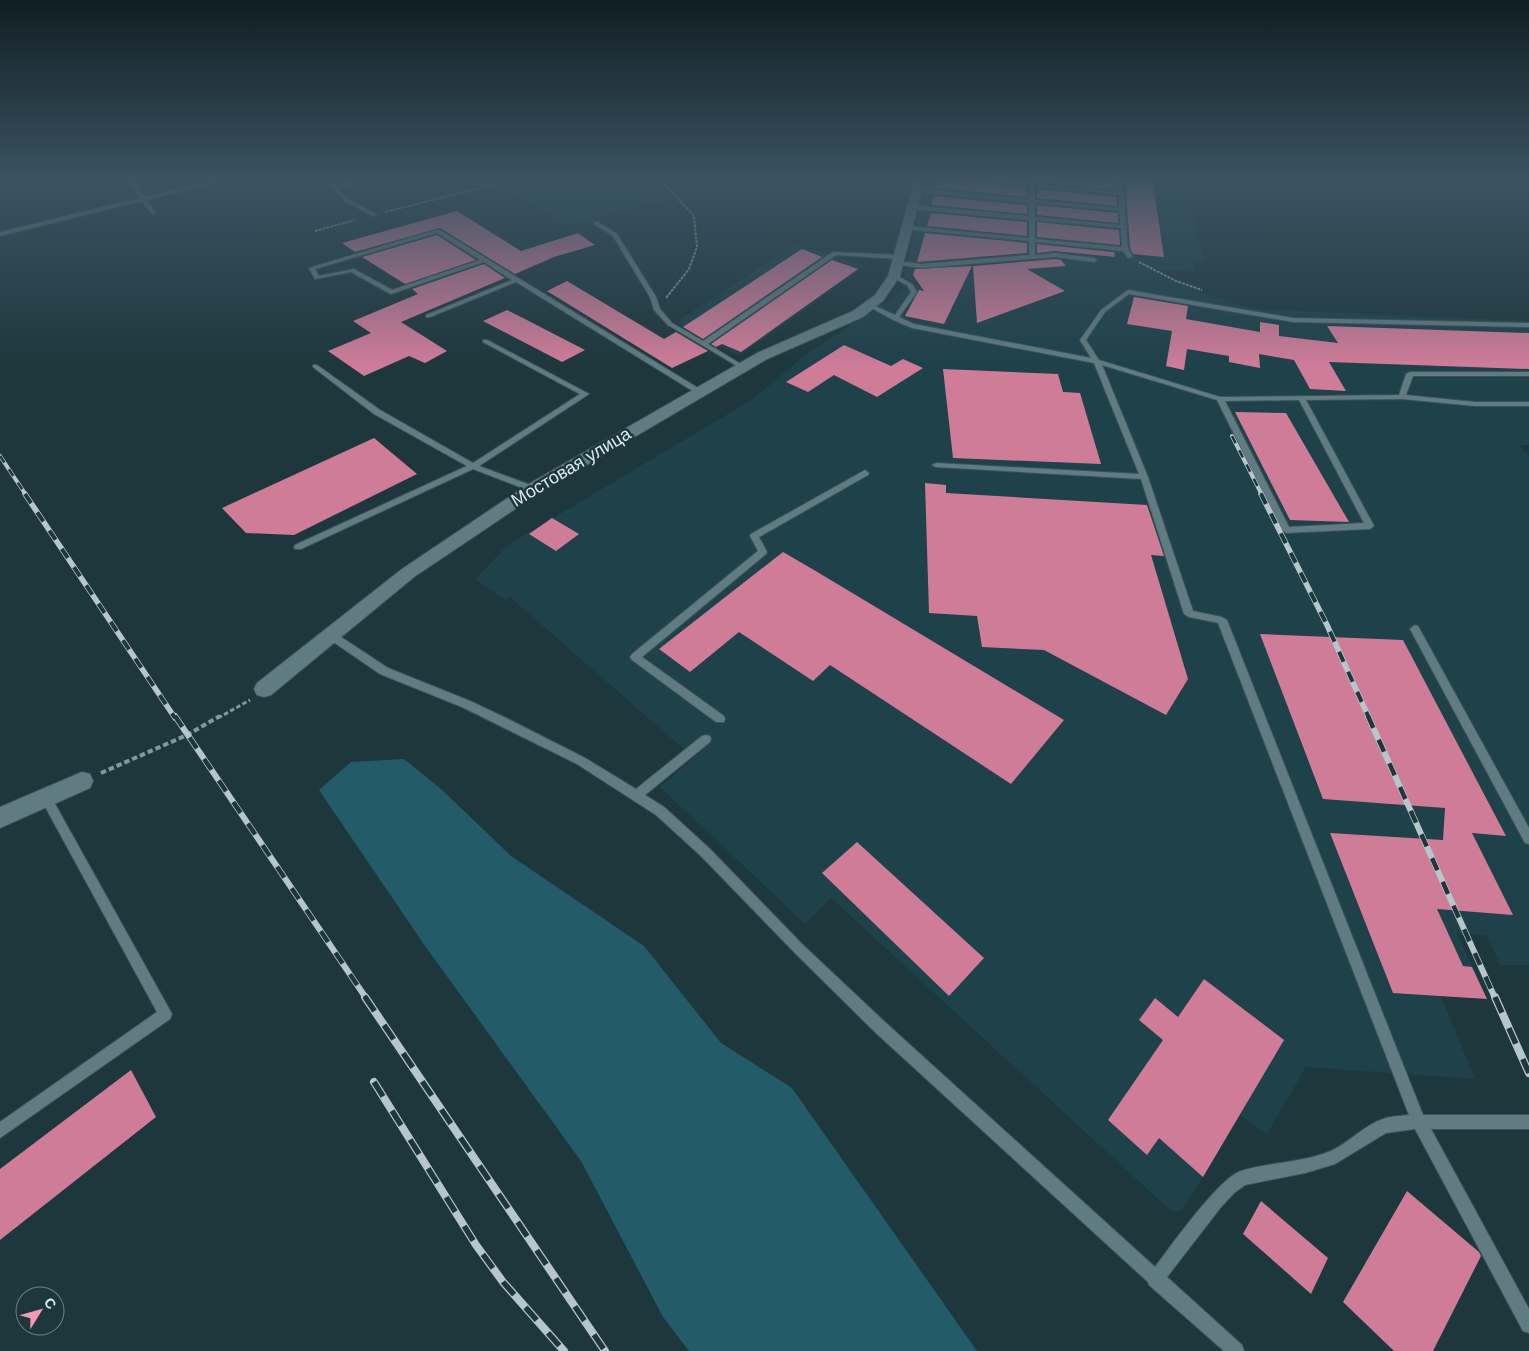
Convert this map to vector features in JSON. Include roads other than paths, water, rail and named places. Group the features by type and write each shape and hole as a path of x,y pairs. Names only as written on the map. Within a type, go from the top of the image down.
{"street":[{"path":"897,265 903,241"},
{"name":"Мостовая улица","path":"264,689 408,573 533,489 742,367 780,347 858,314 871,306 888,288 897,265"},
{"path":"0,818 82,781"}],"lane":[{"path":"404,241 312,268 317,278 352,270 392,292 485,260"},
{"path":"454,241 699,391"},
{"path":"618,241 653,297 657,310 670,324 742,367"},
{"path":"1032,241 1032,257"},
{"path":"1033,241 1125,249"},
{"path":"1125,241 1125,249 1130,257"},
{"path":"704,343 835,253 897,265 921,266 1055,255 1094,260"},
{"path":"896,320 914,292 897,265"},
{"path":"428,316 516,280"},
{"path":"1529,324 1293,320 1128,292 1102,311 1082,340 1097,361 1144,477 1189,614 1222,620 1419,1122 1529,1325"},
{"path":"871,306 896,320 923,329 976,337 1097,361 1220,399 1402,396 1475,404 1529,404"},
{"path":"298,547 473,466 586,394 485,341"},
{"path":"315,366 377,412 473,466 533,489"},
{"path":"1402,396 1410,374 1529,374"},
{"path":"1220,399 1286,530 1370,526 1301,398"},
{"path":"936,465 1144,477"},
{"path":"720,719 635,657 763,552 754,536 865,473"},
{"path":"1415,629 1529,839"},
{"path":"332,636 384,671 406,682 466,704 580,761 660,811 706,852 799,949 881,1028 1236,1351"},
{"path":"636,795 706,739"},
{"path":"0,1131 165,1014 46,798"},
{"path":"1155,1279 1216,1202 1242,1178 1312,1164 1335,1157 1383,1126 1397,1123 1529,1122"}],"railway":[{"path":"1232,436 1262,495"},
{"path":"0,456 26,495"},
{"path":"25,494 175,718"},
{"path":"1261,494 1327,625 1369,718"},
{"path":"175,716 366,998"},
{"path":"1368,716 1495,998"},
{"path":"365,997 605,1351"},
{"path":"1495,997 1529,1073"},
{"path":"374,1082 476,1245 503,1282 564,1351"}]}
